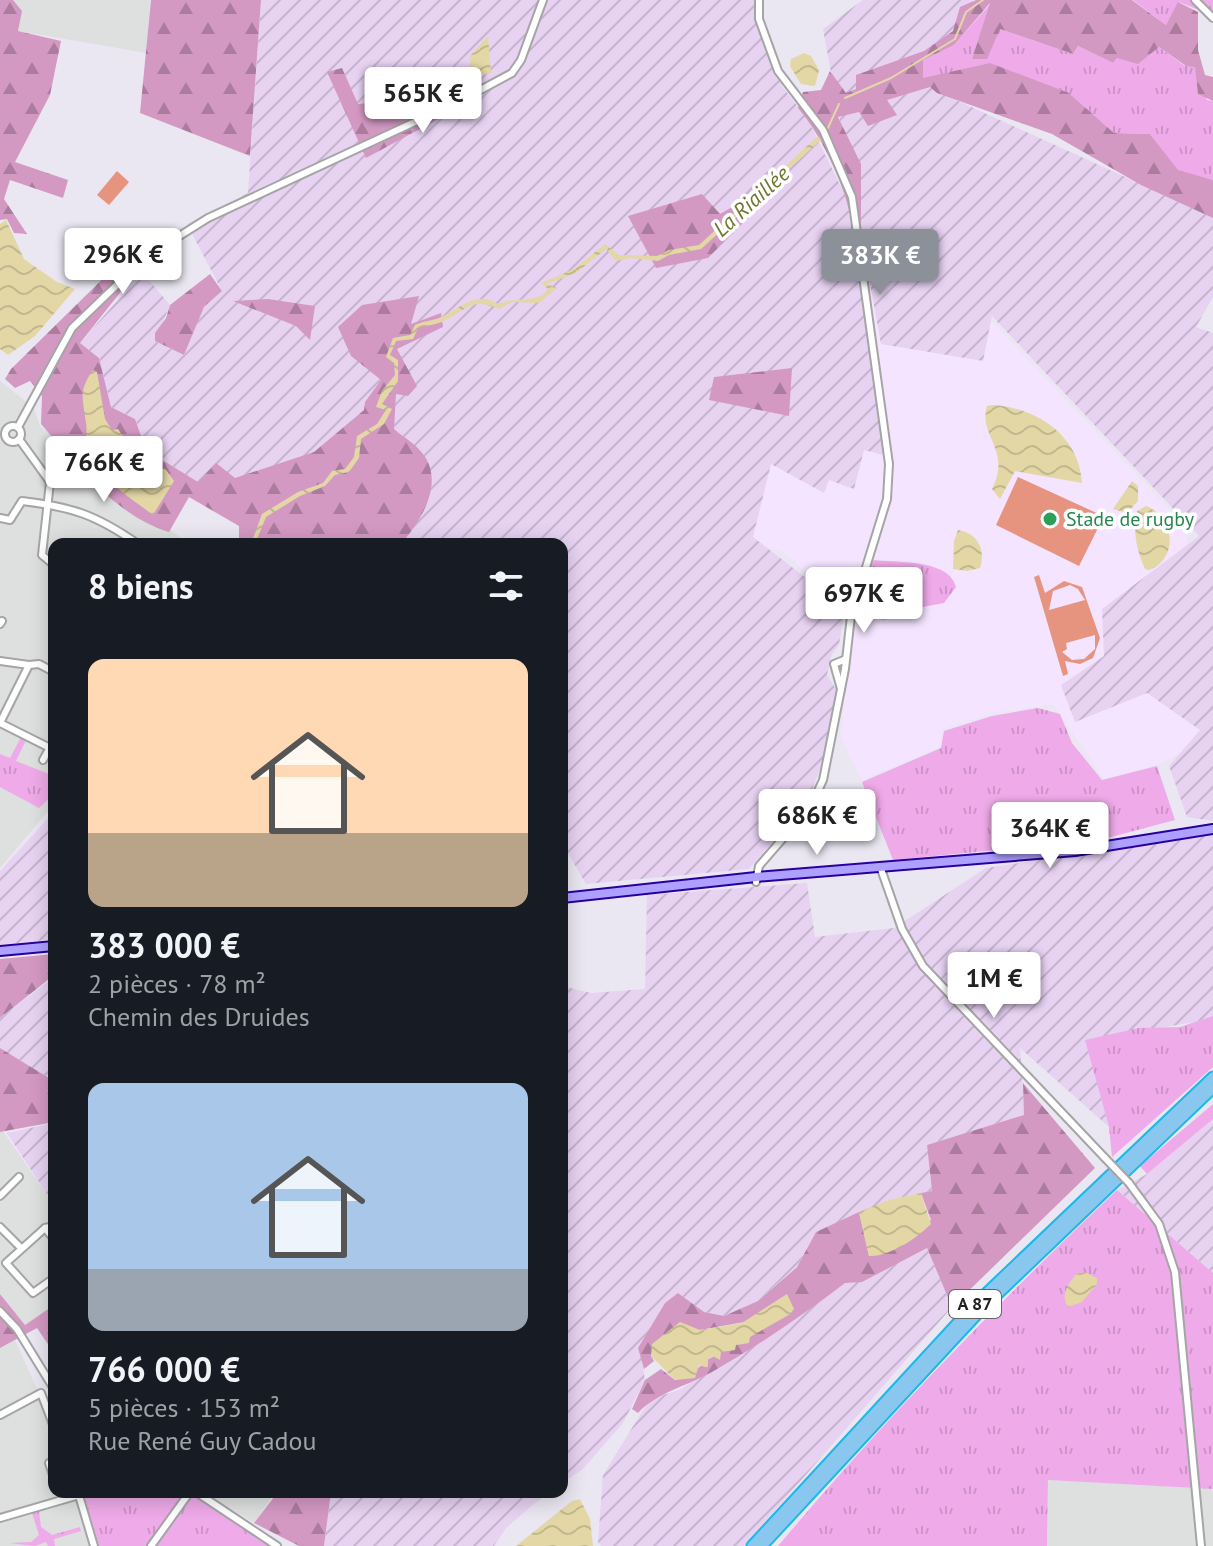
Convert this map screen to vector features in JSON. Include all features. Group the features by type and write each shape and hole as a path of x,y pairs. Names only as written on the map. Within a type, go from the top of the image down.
{"highway":[{"name":"A 87","path":"752,1546 882,1401 986,1293 1213,1077"},
{"name":"A 87","path":"762,1546 991,1299 1213,1088"}],"main road":[{"path":"568,897 1099,848 1213,829"},
{"path":"1,951 48,947"}],"street":[{"path":"48,560 42,555 48,477 19,439 18,427 72,328 146,257 208,218 460,101 512,73 526,48 543,0"},
{"path":"756,880 762,862 811,806 823,780 842,689 852,607 887,499 889,464 855,211 823,130 778,71 759,19 759,0"},
{"path":"1195,0 1213,18"},
{"path":"8,440 3,427 18,427"},
{"path":"0,448 8,440 19,439"},
{"path":"0,518 10,520 22,501 48,504 91,514 129,538"},
{"path":"842,689 833,670 834,664 846,659"},
{"path":"0,661 39,664 48,669"},
{"path":"29,665 0,723 48,747"},
{"path":"43,760 48,751"},
{"path":"881,869 902,929 923,966 1129,1183 1153,1214 1172,1257 1201,1546"},
{"path":"0,1196 19,1177"},
{"path":"0,1227 21,1248"},
{"path":"48,1227 6,1263 33,1293 48,1282"},
{"path":"45,1228 48,1232"},
{"path":"0,1311 17,1329 48,1382"},
{"path":"0,1415 48,1395"},
{"path":"43,1397 48,1411"},
{"path":"0,1518 63,1498"},
{"path":"80,1498 94,1546"},
{"path":"151,1546 182,1498"},
{"path":"207,1498 277,1546"}],"shaded area":[{"path":"13,0 150,0 147,53 18,31"},
{"path":"261,0 755,0 757,27 782,86 808,120 847,199 880,411 883,455 864,450 854,489 829,480 824,493 771,464 753,537 845,608 839,645 832,654 827,675 837,691 822,764 807,803 749,869 586,884 568,853 568,538 389,538 319,458 235,478 198,483 146,450 135,419 111,407 99,358 80,343 142,272 170,305 155,341 184,355 204,307 222,291 187,224 248,193"},
{"path":"863,0 973,0 934,90 1213,217 1213,297 1196,327 1213,333 1213,821 1187,817 1169,766 1200,730 1147,693 1075,722 1061,685 1104,656 1102,609 1199,536 992,316 983,361 881,344 823,29"},
{"path":"117,171 129,182 109,205 97,195"},
{"path":"871,231 943,270 1188,529 1184,571 1213,736 1157,765 1104,779 1053,704 994,713 942,729 940,747 862,780 841,738 852,615 784,552 740,539 708,376 879,358 862,245"},
{"path":"0,381 34,408 40,426 180,538 48,538 48,811 0,868"},
{"name":"Stade de rugby","path":"1018,477 1101,515 1101,522 1079,566 996,525"},
{"path":"1039,575 1045,593 1064,581 1082,587 1100,638 1093,658 1080,664 1065,661 1068,674 1063,676 1034,577","holes":["1070,585 1078,589 1085,600 1049,610 1053,591","1095,635 1095,649 1084,659 1072,660 1062,652 1067,649 1066,643"]},
{"path":"48,819 48,940 0,945 0,871"},
{"path":"1213,834 1213,1019 1086,1040 1109,1127 1020,1048 1025,1115 927,1145 932,1191 889,1200 816,1232 798,1265 758,1301 724,1316 704,1312 679,1294 640,1347 645,1380 623,1423 583,1469 568,1479 568,987 591,993 645,989 647,895 807,883 815,937 894,928 986,868"},
{"path":"48,982 48,1077 0,1048 0,1018"},
{"path":"1213,1119 1213,1273 1117,1190 1147,1174"},
{"path":"48,1124 48,1196 7,1133"},
{"path":"3,1131 48,1196 48,1309 25,1325 0,1294 0,1132"},
{"path":"927,1248 952,1307 744,1546 601,1546 598,1542 603,1475 650,1399 679,1390 845,1283"},
{"path":"15,1340 48,1414 48,1498 80,1498 94,1546 0,1546 0,1348"},
{"path":"1048,1480 1213,1489 1213,1546 1047,1546"},
{"path":"214,1498 271,1498 254,1523"},
{"path":"330,1498 541,1498 506,1528 494,1546 324,1546"}],"green space":[{"path":"0,0 13,0 22,11 18,31 61,41 50,95 15,162 68,180 63,198 10,180 4,199 27,234 14,233 7,219 0,220"},
{"path":"151,0 261,0 250,156 140,113"},
{"path":"976,0 1132,0 1166,25 1178,2 1198,12 1198,50 1205,75 1213,77 1213,101 1198,94 1195,67 1186,66 1159,47 1138,64 1117,58 1113,63 1078,46 1073,54 1000,29 987,59 972,59 990,3 954,45 923,60 923,78 990,63 1069,93 1114,133 1150,134 1178,170 1213,180 1213,218 1141,185 1052,134 937,93 930,87 887,100 897,115 868,126 859,112 838,117 861,164 861,226 853,226 832,164 798,108 803,92 821,90 830,71 846,93 856,89 856,75 924,51 953,31 960,7"},
{"path":"1133,0 1213,0 1213,16 1179,2 1166,25"},
{"path":"992,2 972,58 1000,29 1073,54 1078,46 1113,63 1117,58 1159,47 1185,66 1196,66 1207,100 1213,101 1213,180 1178,171 1150,134 1114,133 1069,93 923,79 923,60 954,45"},
{"path":"342,68 358,104 432,98 444,116 366,158 327,72"},
{"path":"702,194 720,214 743,201 754,212 708,258 656,268 628,216"},
{"path":"131,251 142,254 116,277 127,284 80,343 99,358 111,407 135,419 146,450 198,482 216,463 235,478 314,452 364,410 365,402 381,380 351,356 338,327 362,305 419,296 411,324 441,313 443,327 397,349 417,386 408,396 396,394 394,429 423,454 429,465 432,477 428,501 406,538 239,538 239,526 189,497 169,532 131,514 82,472 41,424 42,396 30,381 15,388 5,379 11,369"},
{"path":"210,274 222,291 204,307 184,355 155,341 155,333 166,318 170,305"},
{"path":"268,299 315,306 310,340 296,326 233,301"},
{"path":"792,368 789,416 709,400 714,377"},
{"path":"874,560 934,567 944,571 956,587 944,603 896,612 885,620 855,615 859,592"},
{"path":"1038,708 1060,714 1072,743 1102,780 1157,766 1175,820 1100,840 893,860 862,782 941,748 944,731 992,716"},
{"path":"21,737 26,740 16,761 48,774 48,800 39,808 0,787 0,754 10,758"},
{"path":"48,955 48,980 0,1018 0,959"},
{"path":"1213,1016 1213,1067 1112,1157 1109,1127 1085,1040 1139,1028 1180,1027"},
{"path":"0,1048 48,1077 48,1123 0,1132"},
{"path":"1023,1083 1095,1168 952,1307 927,1248 862,1282 845,1283 729,1362 663,1395 638,1413 632,1409 645,1380 661,1369 675,1380 688,1377 707,1360 790,1314 700,1330 651,1356 654,1361 644,1369 638,1348 665,1303 678,1293 704,1312 724,1316 758,1301 797,1267 816,1232 859,1212 869,1256 931,1220 921,1193 932,1191 927,1145 1024,1115"},
{"path":"1213,1104 1213,1119 1147,1174 1140,1166"},
{"path":"1117,1190 1213,1273 1213,1489 1048,1480 1047,1546 778,1546 943,1363"},
{"path":"0,1294 25,1325 48,1309 48,1344 37,1328 0,1348"},
{"path":"85,1498 204,1498 278,1546 99,1546"},
{"path":"273,1498 330,1498 324,1546 299,1546 254,1523"},
{"path":"39,1511 41,1527 52,1535 80,1527 81,1531 54,1539 55,1546 48,1546 46,1542 35,1546 9,1543 31,1542 39,1535 32,1513"}],"water":[{"path":"488,36 491,73 471,77 470,56"},
{"path":"804,53 811,56 819,70 815,86 801,84 790,66 791,59"},
{"path":"818,136 821,140 701,249 669,255 658,261 630,258 616,261 606,249 576,273 547,284 557,288 539,303 512,302 499,309 476,304 441,322 418,328 413,339 396,341 390,355 398,360 398,381 382,404 392,409 384,424 361,439 359,458 349,472 335,475 325,486 300,496 266,517 257,538 253,538 262,514 298,492 323,483 332,471 345,469 354,457 357,436 377,424 386,410 376,407 382,391 395,375 394,363 386,357 393,338 410,335 415,325 439,318 474,300 490,300 498,304 538,297 549,290 541,283 574,269 605,244 619,255 657,256 669,250 699,245"},
{"path":"6,220 24,259 57,282 75,289 35,336 8,355 0,349 0,224"},
{"path":"93,370 97,372 105,419 112,430 118,429 134,453 166,470 174,481 153,515 112,483 88,453 83,395"},
{"path":"987,406 1025,412 1053,427 1073,451 1082,483 1015,471 1000,499 992,489 997,475 997,453 985,417"},
{"path":"1132,481 1138,486 1138,501 1127,513 1113,509"},
{"path":"1146,506 1163,519 1170,537 1166,556 1149,570 1142,562 1135,533 1137,511"},
{"path":"958,530 971,535 979,544 982,555 980,568 967,571 953,569 954,541"},
{"path":"921,1193 931,1224 902,1246 869,1256 859,1212 889,1200"},
{"path":"1085,1272 1097,1278 1097,1284 1082,1302 1068,1307 1065,1294 1068,1286 1076,1274"},
{"path":"787,1294 794,1309 790,1314 750,1337 749,1343 721,1352 720,1360 713,1356 708,1359 708,1368 699,1365 695,1378 675,1380 651,1356 652,1344 680,1322 700,1330 742,1323"},
{"path":"580,1499 590,1519 593,1546 516,1546 572,1501"}],"waterway":[{"name":"La Riaillée","path":"845,98 891,78 955,39 966,12 983,0"},
{"name":"La Riaillée","path":"827,130 839,104"}],"place":[{"name":"Stade de rugby","path":"1050,519"}]}
